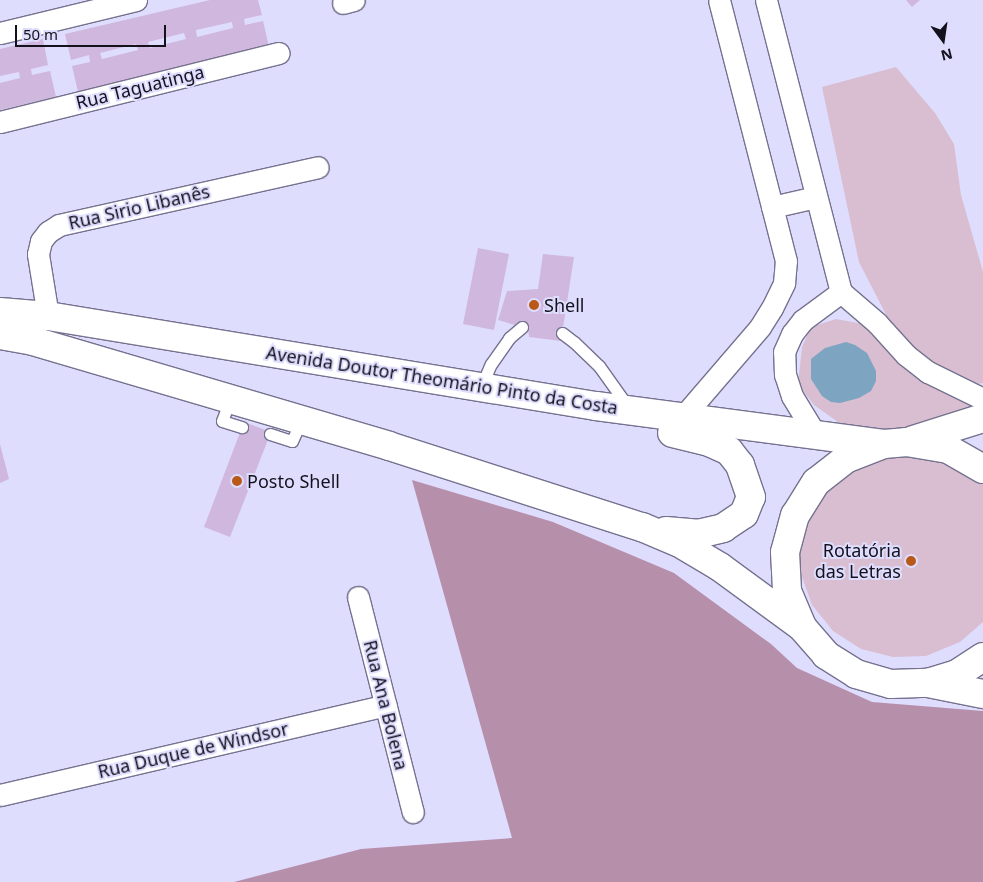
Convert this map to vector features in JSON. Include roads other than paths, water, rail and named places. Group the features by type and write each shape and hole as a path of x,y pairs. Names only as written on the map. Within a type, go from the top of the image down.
{"main road":[{"name":"Avenida Doutor Theomário Pinto da Costa","path":"0,311 48,316 681,419 817,437 948,449 983,469"},
{"path":"0,335 33,341 390,446 642,527 678,542 720,567 802,627 826,655 856,674 891,684 928,683 983,694"},
{"path":"540,397 559,408 580,415 709,442 729,451 740,465 751,490 751,497 748,509 732,523 711,532 698,534 678,534 642,527"},
{"path":"802,627 787,591 785,552 795,514 816,482 847,458 983,418"},
{"path":"928,683 957,674 983,658"}],"street":[{"path":"0,32 136,0"},
{"path":"681,419 755,333 772,308 784,282 786,261 719,0"},
{"path":"766,0 841,292 877,323 906,355 928,372 983,399"},
{"name":"Rua Taguatinga","path":"0,122 280,52"},
{"name":"Rua Sirio Libanês","path":"48,316 38,254 41,241 48,232 59,225 318,166"},
{"path":"772,207 816,197"},
{"path":"817,437 792,396 785,375 784,352 792,334 803,320 841,292"},
{"name":"Rua Ana Bolena","path":"358,597 414,812"},
{"name":"Rua Duque de Windsor","path":"0,795 386,705"}],"lane":[{"path":"481,387 491,364 504,344 522,327"},
{"path":"562,334 574,342 599,366 632,411"},
{"path":"230,400 222,421 242,427"},
{"path":"270,434 292,440 301,421"}],"water":[{"path":"846,342 855,345 867,353 876,371 876,381 871,391 859,398 840,403 831,402 822,396 811,379 811,359 825,348"}],"place":[{"name":"Shell","path":"534,305"},
{"name":"Posto Shell","path":"237,481"},
{"name":"Rotatória das Letras","path":"911,561"}]}
